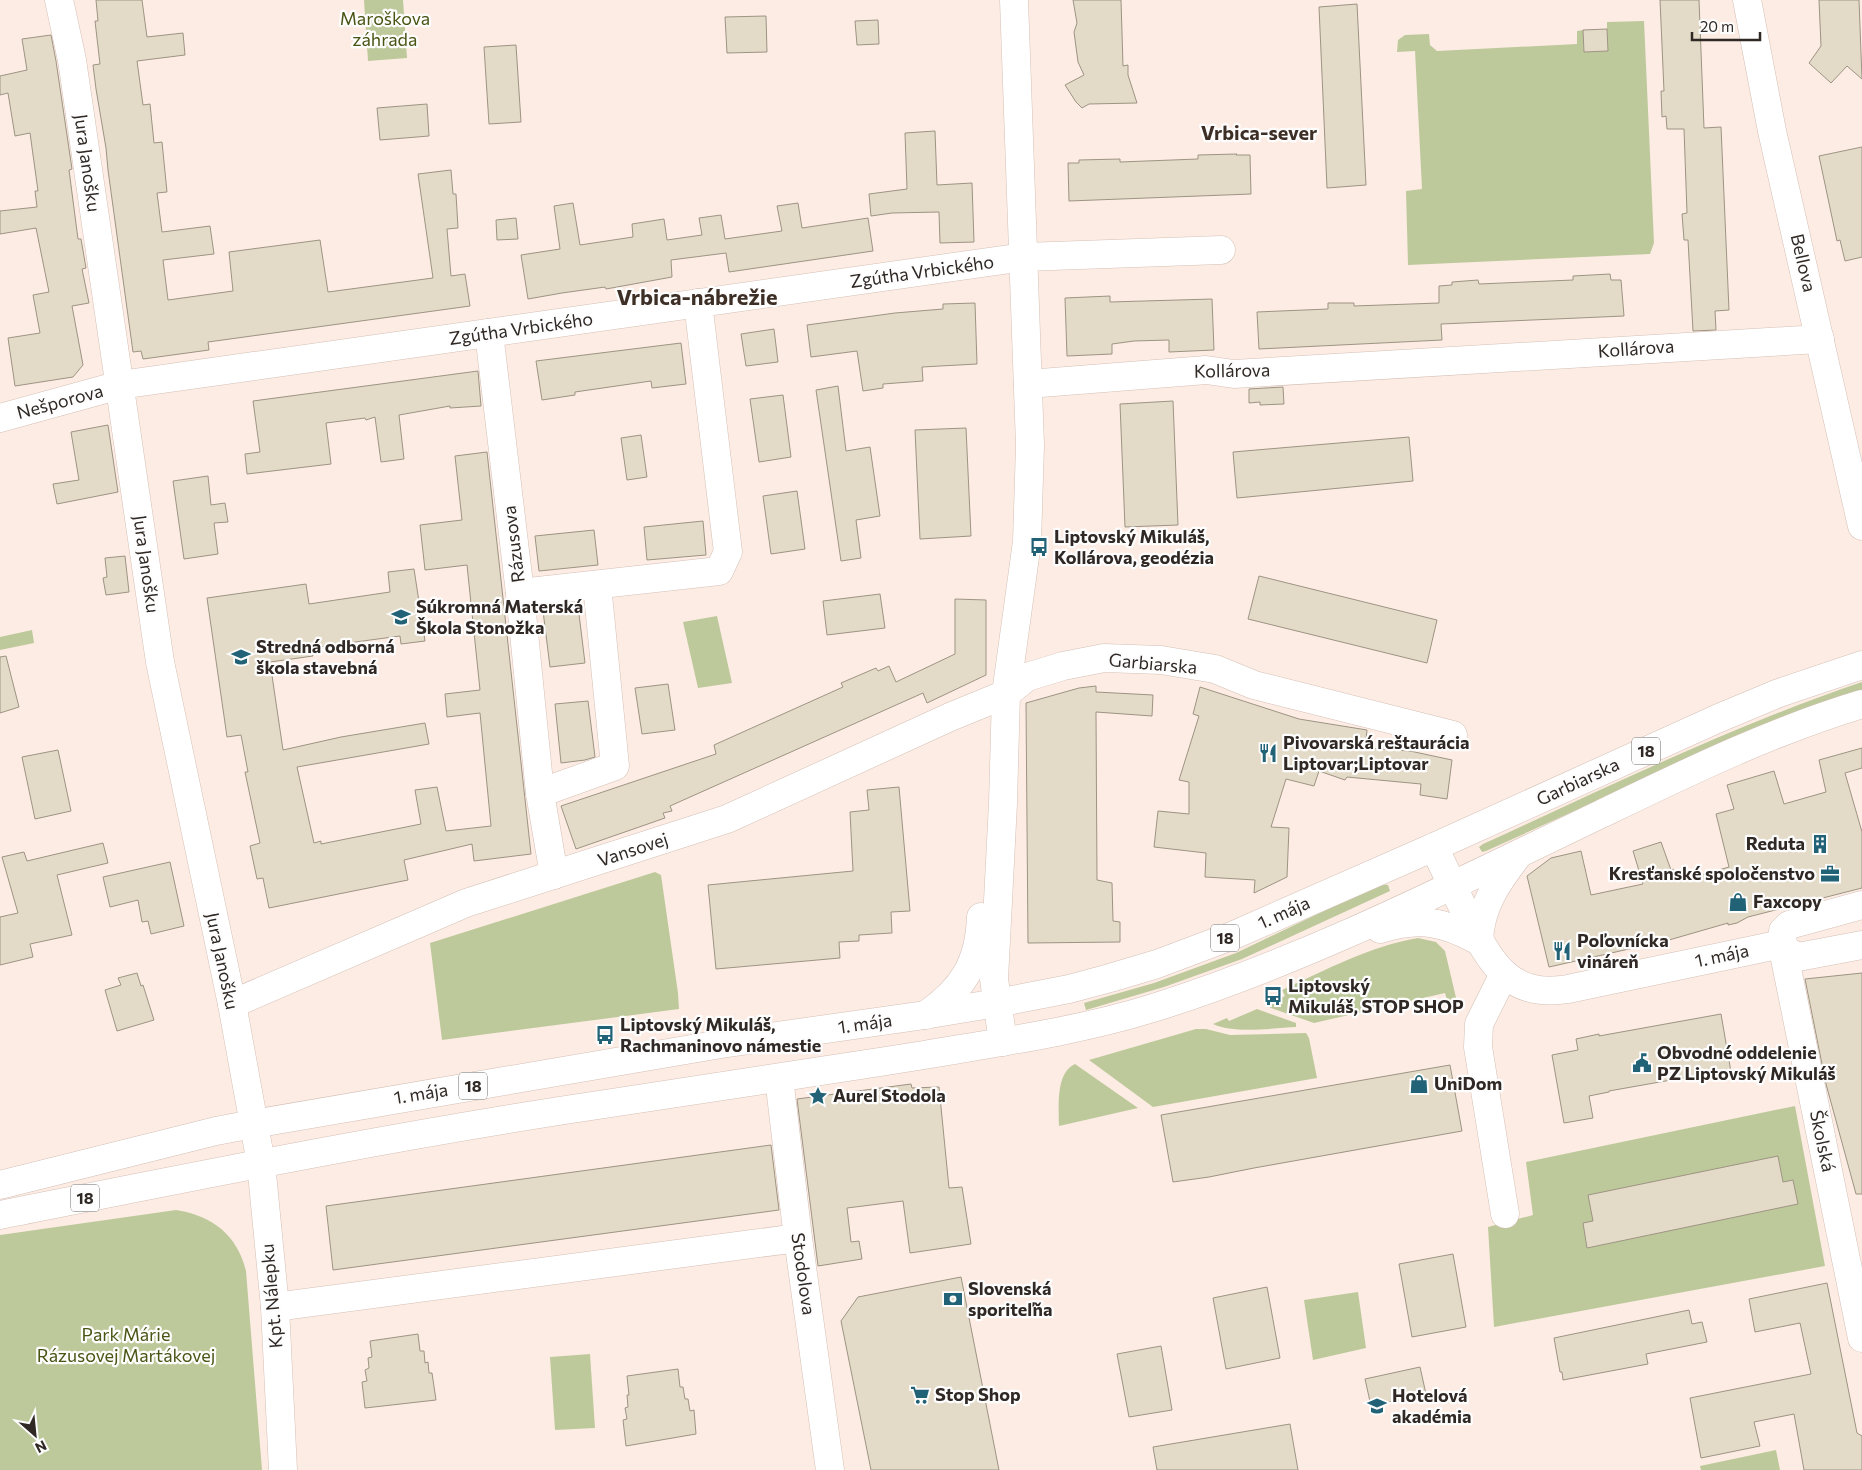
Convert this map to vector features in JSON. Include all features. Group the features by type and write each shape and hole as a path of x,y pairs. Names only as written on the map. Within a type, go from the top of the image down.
{"street":[{"name":"Jura Janošku","path":"59,0 72,60 160,662 232,1004 253,1124"},
{"path":"1003,1042 994,972 1002,827 1016,686 1027,542 1030,445 1014,0"},
{"name":"Bellova","path":"1747,0 1772,131 1862,526"},
{"name":"Zgútha Vrbického","path":"120,385 1024,257 1222,250"},
{"path":"520,593 719,571 728,552 698,303"},
{"name":"Rázusova","path":"489,333 520,593 540,794 554,875"},
{"name":"Kollárova","path":"1028,384 1206,370 1234,374 1820,339"},
{"name":"Nešporova","path":"0,418 120,385"},
{"path":"540,794 615,766 597,585"},
{"name":"Garbiarska","path":"1016,686 1063,666 1104,658 1161,660 1215,669 1254,685 1453,735"},
{"name":"Garbiarska","path":"1434,847 1719,718 1779,693 1862,664"},
{"name":"Vansovej","path":"232,1004 466,903 727,819 1016,686"},
{"name":"18","path":"0,1215 346,1146 1003,1042 1079,1028 1227,984 1336,938 1452,885 1661,785 1750,745 1803,723 1862,704"},
{"path":"926,1015 954,992 962,983 972,965 980,940 984,864 1002,827"},
{"name":"1. mája","path":"0,1185 216,1131 253,1124 721,1044 926,1015 1069,989 1165,961 1234,935 1434,847 1479,941 1491,961 1504,974 1526,987 1542,992 1552,992 1782,944"},
{"path":"1336,938 1359,935 1402,924 1426,922 1452,927 1479,941 1480,923 1485,909 1500,880 1520,853"},
{"path":"1862,905 1789,925 1783,931 1782,944 1787,951 1798,957 1862,945"},
{"name":"Školská","path":"1782,944 1862,1338"},
{"path":"1504,974 1479,1024 1478,1047 1505,1214"},
{"name":"Stodolova","path":"779,1078 798,1238 830,1470"},
{"name":"Kpt. Nálepku","path":"253,1124 261,1163 275,1307 283,1470"},
{"path":"275,1307 798,1238"}],"green space":[{"name":"Maroškova záhrada","path":"364,0 403,0 407,58 368,61"},
{"path":"1644,21 1654,243 1650,254 1408,265 1406,191 1422,189 1415,51 1397,52 1398,40 1405,35 1429,34 1430,45 1437,51 1577,44 1577,31 1583,30 1584,52 1607,51 1607,22"},
{"path":"717,616 732,683 698,688 683,622"},
{"path":"32,630 34,643 0,650 0,637"},
{"path":"1862,682 1862,691 1687,760 1486,851 1482,852 1479,847 1624,779 1718,738 1814,699"},
{"path":"655,872 661,875 679,1009 442,1040 430,943"},
{"path":"1380,884 1388,885 1390,891 1242,959 1164,987 1086,1010 1084,1003 1154,983 1236,953"},
{"path":"1418,938 1436,942 1445,951 1458,1006 1449,1008 1445,993 1314,1023 1271,1008 1266,1004 1285,996 1282,990 1348,959"},
{"path":"1257,1009 1296,1023 1296,1027 1242,1030 1213,1024 1227,1018 1229,1021"},
{"path":"1196,1029 1206,1029 1230,1035 1306,1033 1309,1038 1317,1078 1153,1107 1089,1060"},
{"path":"1075,1064 1138,1108 1059,1126 1061,1083 1064,1075"},
{"path":"1795,1106 1825,1266 1494,1327 1488,1227 1533,1215 1526,1162"},
{"name":"Park Márie Rázusovej Martákovej","path":"176,1210 201,1217 222,1229 230,1237 242,1258 246,1271 262,1470 0,1470 0,1235"},
{"path":"1358,1292 1366,1348 1313,1360 1304,1300"},
{"path":"590,1354 595,1428 555,1430 550,1357"},
{"path":"1776,1450 1780,1470 1701,1470 1700,1466"}],"building":[{"path":"96,0 142,0 147,37 183,33 185,55 137,61 143,105 150,104 154,143 162,142 167,192 157,193 162,232 210,226 214,254 163,260 168,300 233,291 229,252 320,240 328,292 433,278 418,174 451,170 453,194 456,194 458,228 447,229 451,276 465,274 470,306 208,342 209,350 143,359 141,351 133,352 93,65 100,64 95,21 98,21"},
{"path":"1073,0 1121,0 1123,66 1128,65 1128,75 1137,103 1089,104 1082,108 1065,85 1084,75 1078,62 1074,32 1077,23"},
{"path":"1660,0 1699,0 1704,128 1721,127 1729,310 1715,311 1716,330 1693,331 1688,240 1684,240 1682,214 1687,213 1684,129 1667,129 1666,116 1662,117 1661,91 1664,91"},
{"path":"1819,0 1859,0 1862,79 1847,66 1831,83 1809,63 1821,46"},
{"path":"1357,4 1366,185 1327,188 1319,7"},
{"path":"766,16 767,52 727,53 725,17"},
{"path":"878,20 879,44 857,45 855,21"},
{"path":"1607,29 1608,51 1584,52 1583,30"},
{"path":"51,35 72,169 69,170 78,239 81,239 86,268 82,269 89,303 72,306 83,365 73,377 15,386 8,338 40,333 33,295 49,292 36,228 0,234 0,211 37,207 35,191 38,191 30,133 15,136 8,93 0,95 0,76 27,70 22,39"},
{"path":"516,45 521,122 489,124 484,47"},
{"path":"427,104 429,136 380,140 377,108"},
{"path":"935,131 937,185 972,183 974,242 940,243 939,212 892,213 871,216 869,194 907,189 905,133"},
{"path":"1862,147 1862,257 1845,261 1840,240 1837,241 1819,156"},
{"path":"1198,155 1250,155 1251,194 1069,201 1068,163 1079,163 1079,160 1120,159 1120,162 1198,159"},
{"path":"573,203 580,245 633,237 632,224 664,219 667,240 702,235 699,218 721,215 725,239 782,231 777,206 798,203 802,228 868,218 873,251 729,272 726,253 671,260 672,277 606,289 605,287 528,299 521,255 560,249 554,206"},
{"path":"516,218 518,239 497,240 496,220"},
{"path":"1610,274 1611,280 1621,280 1624,316 1441,324 1442,340 1259,349 1257,312 1328,309 1328,303 1354,303 1354,306 1439,303 1439,286 1452,285 1452,282 1478,280 1479,284 1573,280 1573,276"},
{"path":"1110,296 1110,302 1212,299 1214,350 1169,352 1169,340 1134,341 1112,344 1112,354 1067,356 1065,298"},
{"path":"975,303 977,364 922,367 923,381 883,384 883,388 863,391 857,351 811,357 807,325 895,313 943,309 943,304"},
{"path":"774,329 778,362 746,366 741,334"},
{"path":"681,343 686,384 652,388 651,381 575,392 575,395 542,400 536,361"},
{"path":"478,371 481,406 450,408 450,406 399,415 404,459 381,462 375,417 366,420 365,418 326,423 331,464 247,474 245,454 260,452 253,401"},
{"path":"838,386 846,451 870,447 880,516 856,520 861,558 841,561 816,390"},
{"path":"1283,387 1284,404 1260,405 1260,402 1249,403 1249,389"},
{"path":"783,395 791,457 759,462 750,399"},
{"path":"1173,401 1178,525 1125,527 1120,404"},
{"path":"108,425 118,492 57,504 53,484 79,480 71,432"},
{"path":"966,428 971,536 920,539 915,430"},
{"path":"641,435 647,477 627,480 621,438"},
{"path":"1409,437 1413,481 1237,498 1233,452"},
{"path":"487,452 531,854 474,861 472,844 404,860 408,880 269,908 263,878 257,879 250,846 260,843 245,772 248,772 241,735 227,737 207,598 306,584 309,604 390,592 388,572 414,569 425,641 401,644 400,636 311,648 313,656 270,662 283,750 341,737 425,723 429,744 297,767 314,843 321,841 321,844 421,824 415,790 437,787 446,831 491,826 480,713 447,717 445,694 480,690 467,565 425,570 420,525 462,520 455,456"},
{"path":"208,476 211,505 225,503 228,522 214,523 218,554 184,559 173,481"},
{"path":"797,491 805,549 771,554 763,496"},
{"path":"703,521 706,555 647,560 644,527"},
{"path":"594,530 598,565 539,571 535,536"},
{"path":"125,556 129,592 106,595 103,578 107,577 105,558"},
{"path":"1259,576 1437,620 1427,663 1248,619"},
{"path":"880,594 885,628 827,635 823,601"},
{"path":"955,599 986,600 986,675 927,703 923,693 670,806 672,811 663,813 665,818 576,849 561,806 716,754 714,745 843,687 841,683 876,668 878,671 889,666 896,682 955,654"},
{"path":"578,606 585,663 550,667 543,611"},
{"path":"6,656 19,707 0,713 0,657"},
{"path":"668,684 675,730 642,734 635,688"},
{"path":"1096,686 1096,692 1153,695 1152,716 1096,712 1097,880 1112,883 1113,921 1120,922 1120,942 1028,943 1026,703 1079,688"},
{"path":"1200,687 1299,719 1367,730 1365,748 1410,751 1452,760 1447,799 1420,795 1421,784 1347,777 1345,780 1319,771 1314,786 1286,779 1271,827 1289,828 1287,877 1254,893 1255,880 1205,877 1206,853 1154,847 1158,811 1189,814 1189,782 1179,780 1199,716 1193,714"},
{"path":"588,701 595,757 561,763 555,704"},
{"path":"1862,748 1862,768 1845,773 1862,832 1862,888 1748,917 1737,923 1728,925 1728,923 1669,940 1549,967 1527,876 1551,858 1581,851 1591,895 1643,884 1633,851 1661,842 1671,870 1673,869 1677,878 1692,874 1694,877 1729,867 1716,814 1734,809 1727,785 1774,771 1784,804 1826,792 1819,760"},
{"path":"58,750 71,811 35,819 22,757"},
{"path":"899,787 910,911 891,912 892,933 859,935 859,941 839,942 840,958 716,969 708,885 853,871 850,812 869,810 867,790"},
{"path":"103,843 108,863 57,875 72,935 30,944 33,957 0,965 0,917 18,913 2,857 24,852 27,861"},
{"path":"170,862 184,926 151,934 148,921 142,922 138,900 110,907 103,877"},
{"path":"137,973 141,986 143,985 154,1020 117,1031 105,990 121,985 118,978"},
{"path":"1862,973 1862,1194 1856,1194 1826,1084 1805,979"},
{"name":"Obvodné oddelenie PZ Liptovský Mikuláš","path":"1721,1014 1731,1072 1706,1076 1705,1074 1589,1096 1593,1118 1564,1123 1552,1055 1578,1050 1576,1039"},
{"path":"1450,1065 1462,1131 1173,1182 1161,1115"},
{"path":"911,1084 912,1088 939,1087 949,1188 962,1187 971,1244 910,1253 903,1201 847,1208 851,1242 859,1241 862,1259 818,1266 797,1099"},
{"path":"771,1145 779,1210 333,1270 326,1206"},
{"path":"1778,1156 1783,1182 1793,1180 1798,1204 1587,1248 1583,1223 1593,1221 1588,1195"},
{"path":"1453,1254 1466,1327 1412,1337 1399,1264"},
{"name":"Stop Shop","path":"961,1277 999,1470 871,1470 841,1321 858,1297"},
{"path":"1827,1283 1857,1433 1862,1436 1862,1470 1804,1470 1794,1414 1754,1422 1760,1446 1701,1458 1690,1398 1811,1374 1800,1323 1755,1332 1749,1299"},
{"path":"1267,1287 1280,1358 1226,1369 1213,1298"},
{"path":"1689,1310 1692,1324 1702,1322 1707,1342 1646,1354 1648,1364 1563,1380 1554,1338"},
{"path":"418,1334 420,1351 424,1351 425,1363 428,1362 429,1373 432,1373 436,1400 365,1408 362,1382 367,1381 365,1370 369,1368 368,1358 372,1357 370,1341"},
{"path":"1161,1346 1172,1410 1129,1417 1117,1354"},
{"path":"1420,1367 1426,1394 1371,1406 1365,1379"},
{"path":"678,1369 680,1387 683,1387 685,1399 688,1399 690,1411 694,1410 696,1434 626,1446 623,1420 627,1419 625,1408 628,1407 627,1395 629,1395 627,1376"},
{"path":"1290,1424 1298,1470 1157,1470 1153,1447"}],"place":[{"name":"Liptovský Mikuláš, Kollárova, geodézia","path":"1039,547"},
{"name":"Súkromná Materská Škola Stonožka","path":"401,617"},
{"name":"Stredná odborná škola stavebná","path":"241,657"},
{"name":"Pivovarská reštaurácia Liptovar;Liptovar","path":"1268,753"},
{"name":"Reduta","path":"1820,844"},
{"name":"Kresťanské spoločenstvo","path":"1830,874"},
{"name":"Faxcopy","path":"1738,902"},
{"name":"Poľovnícka vináreň","path":"1562,951"},
{"name":"Liptovský Mikuláš, STOP SHOP","path":"1273,996"},
{"name":"Liptovský Mikuláš, Rachmaninovo námestie","path":"605,1035"},
{"name":"Obvodné oddelenie PZ Liptovský Mikuláš","path":"1642,1063"},
{"name":"UniDom","path":"1419,1084"},
{"name":"Aurel Stodola","path":"818,1096"},
{"name":"Slovenská sporiteľňa","path":"953,1299"},
{"name":"Stop Shop","path":"920,1395"},
{"name":"Hotelová akadémia","path":"1377,1406"}],"district":[{"name":"Vrbica-sever","path":"1259,133"},
{"name":"Vrbica-nábrežie","path":"697,297"}]}
